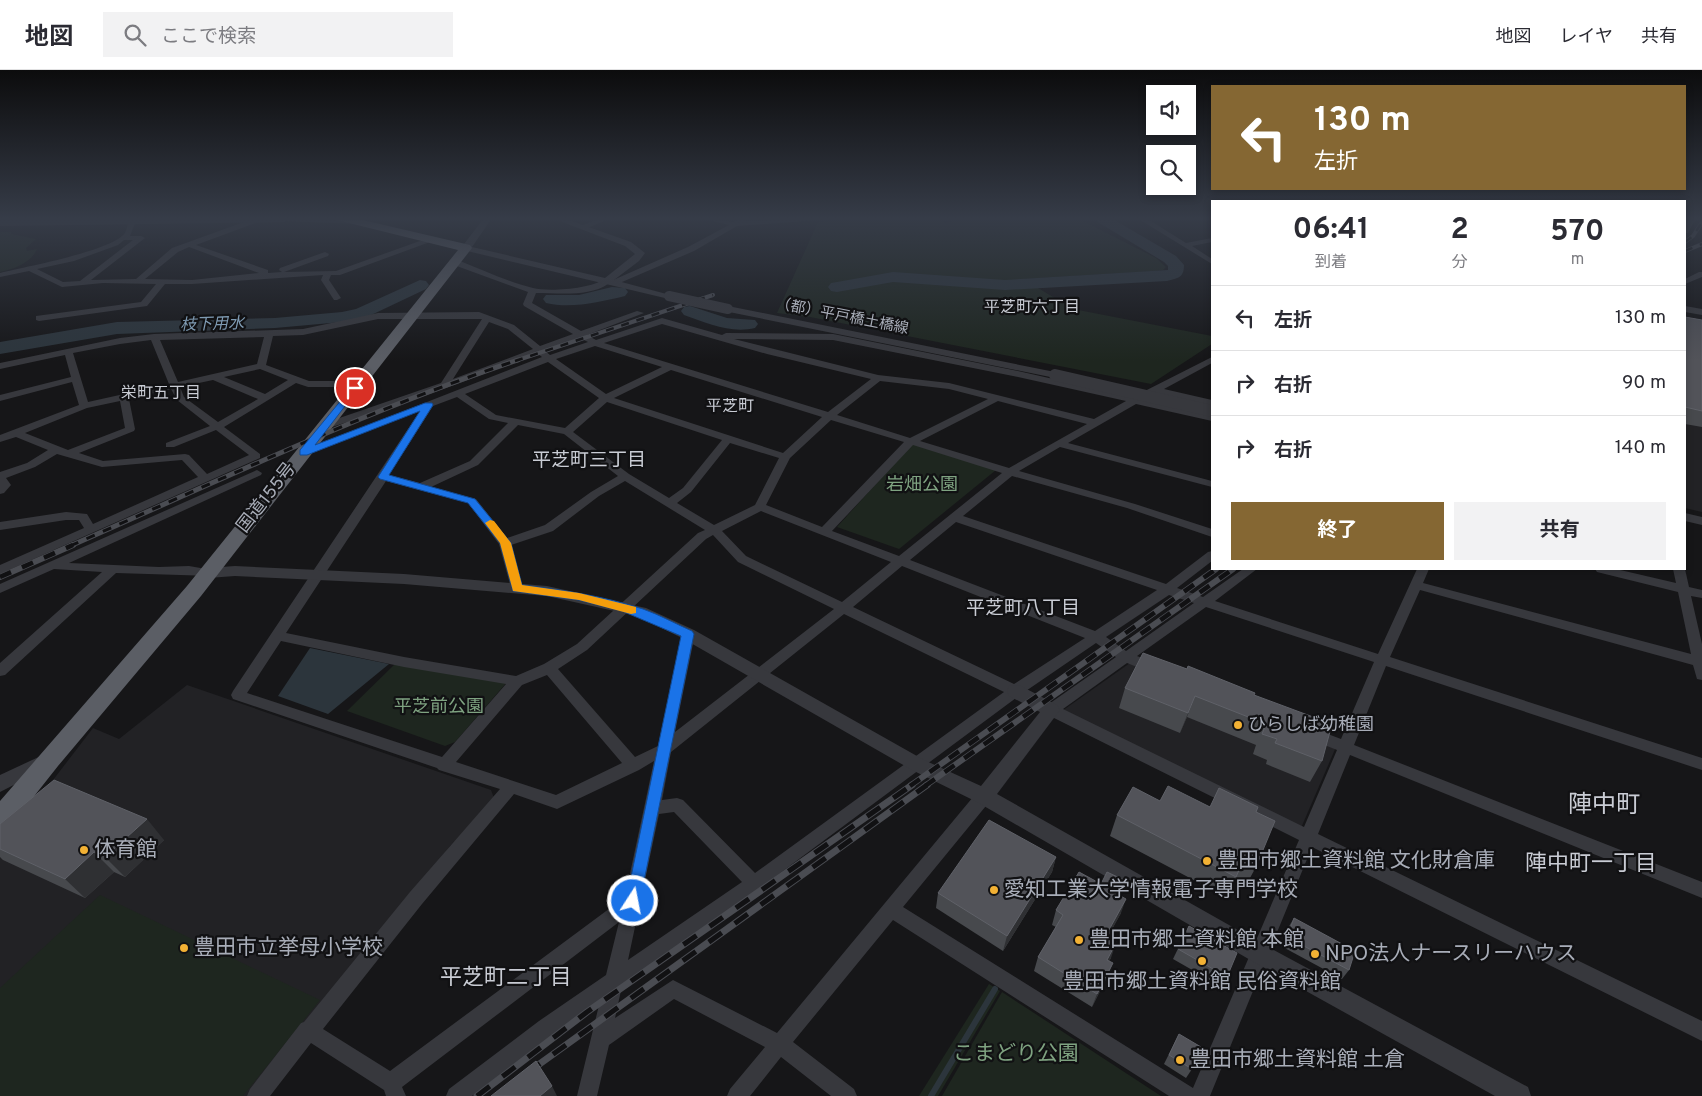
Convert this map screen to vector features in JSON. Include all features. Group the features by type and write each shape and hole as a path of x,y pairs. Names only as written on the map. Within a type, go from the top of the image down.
{"highway":[{"name":"国道155号","path":"0,820 49,759 208,573 415,315 432,290 454,266"}],"street":[{"path":"0,275 43,266"},
{"path":"83,282 104,266"},
{"path":"137,282 156,266"},
{"path":"249,266 265,272 260,276"},
{"path":"271,275 294,266"},
{"path":"31,269 58,285 83,282 192,282 271,275 327,274 337,273 357,266"},
{"path":"465,266 533,291 584,290 600,286 649,266"},
{"name":"（都）平戸橋土橋線","path":"541,266 728,309 1055,375 1211,411"},
{"path":"609,282 628,266"},
{"path":"327,274 325,280 338,298"},
{"path":"1686,282 1702,274"},
{"path":"39,318 144,304 162,282"},
{"path":"533,291 527,304 578,335 595,343 670,368 1010,472 1131,506 1211,534"},
{"path":"1686,309 1702,312"},
{"path":"326,426 354,419 446,383 640,313"},
{"path":"0,366 120,340 154,337 303,332 378,316 462,314 487,318 511,327 538,350 606,398 727,440 785,457"},
{"path":"1686,314 1702,317"},
{"path":"446,383 487,318"},
{"path":"304,452 549,358 662,322 770,352 878,378 949,386 1096,423"},
{"path":"261,366 269,334"},
{"path":"718,337 756,335 832,336 1018,374 1211,418"},
{"path":"3,568 256,456 218,424 180,398 154,337"},
{"path":"68,352 84,406"},
{"path":"429,405 238,695 444,766 557,802 634,766 663,750 761,675 956,518 1010,472 1135,400 1211,362"},
{"path":"0,439 84,406 261,366 308,384 359,384"},
{"path":"567,432 606,398 670,368"},
{"path":"215,377 265,398"},
{"path":"0,398 76,378"},
{"path":"444,766 517,682 549,668 582,647 702,536 760,507 785,457 828,416 878,378"},
{"path":"170,445 218,424 228,422 296,379"},
{"path":"1156,390 1211,403"},
{"path":"458,393 493,417 567,432 625,476 714,530 742,559 1015,691 1702,1031"},
{"path":"68,454 130,429 124,398"},
{"path":"824,532 911,441 997,398"},
{"path":"421,487 474,463 515,422"},
{"path":"16,433 56,450 102,464 185,457 206,479"},
{"path":"669,503 687,490 727,440"},
{"path":"1060,444 1211,484"},
{"path":"0,491 5,485 0,476 32,465 56,450"},
{"path":"0,589 257,473"},
{"path":"505,543 549,528 595,494 625,476"},
{"path":"383,477 472,501 505,543 512,563 517,588"},
{"path":"760,507 1097,637 1125,657 1162,672"},
{"path":"0,526 66,516 83,517 91,529"},
{"path":"1686,517 1702,521"},
{"path":"956,518 1168,588 1204,602 1702,764"},
{"path":"456,1096 546,1028 754,883 918,765 1015,691 1097,637 1211,556"},
{"path":"3,568 53,566 189,570 208,573 234,571 404,579 517,588 579,596 641,612 688,634 918,765 984,796 1260,954 1519,1096"},
{"path":"0,671 113,569"},
{"path":"737,1096 781,1045 890,908 984,796 1051,710 1250,570"},
{"path":"1200,1096 1310,837 1382,660 1423,570"},
{"path":"1605,570 1702,594"},
{"path":"1679,570 1702,675"},
{"path":"1416,585 1700,662"},
{"path":"588,1096 633,901 688,634"},
{"path":"277,636 404,662 517,682"},
{"path":"549,668 634,766"},
{"path":"1301,729 1702,890"},
{"path":"0,784 49,759"},
{"path":"256,1096 416,898 511,787"},
{"path":"651,808 678,805 754,883"},
{"path":"308,1030 393,1090 633,901"},
{"path":"890,908 1187,1096"},
{"path":"601,1039 674,989 781,1045 847,1096"}],"shaded area":[{"path":"1686,319 1702,322 1702,512 1686,508"},
{"path":"310,648 389,664 328,714 278,696"},
{"path":"1130,663 1336,747 1301,828 1062,711"},
{"name":"豊田市立挙母小学校","path":"187,685 491,790 494,798 451,845 248,1096 0,1096 0,849 93,728 119,739"}],"green space":[{"path":"0,266 18,266 16,267 0,272"},
{"path":"798,266 1165,266 1166,267 1163,270 1156,271 1023,279 1073,309 1211,336 1211,345 1151,384 810,317 777,313"},
{"name":"岩畑公園","path":"912,444 996,470 899,549 837,527"},
{"name":"平芝前公園","path":"395,664 507,682 455,742 445,746 347,711"},
{"path":"100,895 320,1000 243,1096 0,1096 0,988"},
{"path":"989,984 1000,991 938,1096 919,1096"},
{"name":"こまどり公園","path":"1002,992 1161,1096 942,1096"}],"building":[{"path":"1686,317 1702,320 1702,411 1686,407"},
{"path":"1143,653 1187,669 1188,666 1255,693 1254,695 1332,724 1322,761 1275,743 1277,739 1262,734 1266,724 1195,696 1188,713 1125,688"},
{"path":"54,780 147,819 105,857 94,852 65,879 0,849 0,824"},
{"path":"1168,786 1210,807 1219,788 1258,807 1256,812 1275,821 1256,867 1243,861 1236,877 1117,815 1133,787 1160,801"},
{"name":"愛知工業大学情報電子専門学校","path":"989,820 1056,857 1007,936 938,893"},
{"name":"豊田市郷土資料館 本館","path":"1079,872 1101,884 1107,872 1124,880 1117,894 1126,899 1105,937 1116,943 1107,960 1113,963 1097,994 1038,957 1063,915 1056,910"},
{"path":"1294,918 1355,951 1349,970 1287,937"},
{"path":"1189,926 1237,953 1227,977 1178,949"},
{"path":"1179,1034 1201,1047 1192,1069 1169,1055"},
{"path":"536,1061 552,1086 540,1096 491,1096"}],"waterway":[{"name":"枝下用水","path":"837,287 893,277 1005,285 1167,276 1176,273 1176,266"},
{"name":"枝下用水","path":"0,348 117,328 275,323 342,317 361,313 420,285"},
{"name":"枝下用水","path":"552,299 579,300 619,292"},
{"name":"枝下用水","path":"690,311 725,323 749,324"},
{"path":"931,1096 995,989"}],"railway":[{"path":"518,360 713,295"},
{"path":"70,546 348,424 404,401 518,360"},
{"path":"0,577 73,545"},
{"path":"910,786 1215,570"},
{"path":"925,786 1232,570"},
{"path":"477,1096 587,1012 912,785"},
{"path":"527,1073 927,785"}],"slow traffic":[{"path":"490,523 505,543 512,563 517,588 579,596 631,610"}],"place":[{"name":"ひらしば幼稚園","path":"1238,725"},
{"name":"体育館","path":"84,850"},
{"name":"豊田市郷土資料館 文化財倉庫","path":"1207,861"},
{"name":"愛知工業大学情報電子専門学校","path":"994,890"},
{"name":"豊田市郷土資料館 本館","path":"1079,940"},
{"name":"豊田市立挙母小学校","path":"184,948"},
{"name":"NPO法人ナースリーハウス","path":"1315,954"},
{"name":"豊田市郷土資料館 民俗資料館","path":"1202,961"},
{"name":"豊田市郷土資料館 土倉","path":"1180,1060"}],"district":[{"name":"平芝町六丁目","path":"1032,308"},
{"name":"栄町五丁目","path":"161,394"},
{"name":"平芝町","path":"730,407"},
{"name":"平芝町三丁目","path":"589,461"},
{"name":"平芝町八丁目","path":"1023,609"},
{"name":"陣中町","path":"1604,806"},
{"name":"陣中町一丁目","path":"1591,864"},
{"name":"平芝町二丁目","path":"506,978"}],"route":[{"path":"355,388 304,452 429,405 383,477 472,501 505,543 512,563 517,588 579,596 624,607 641,612 688,634 633,901"}]}
